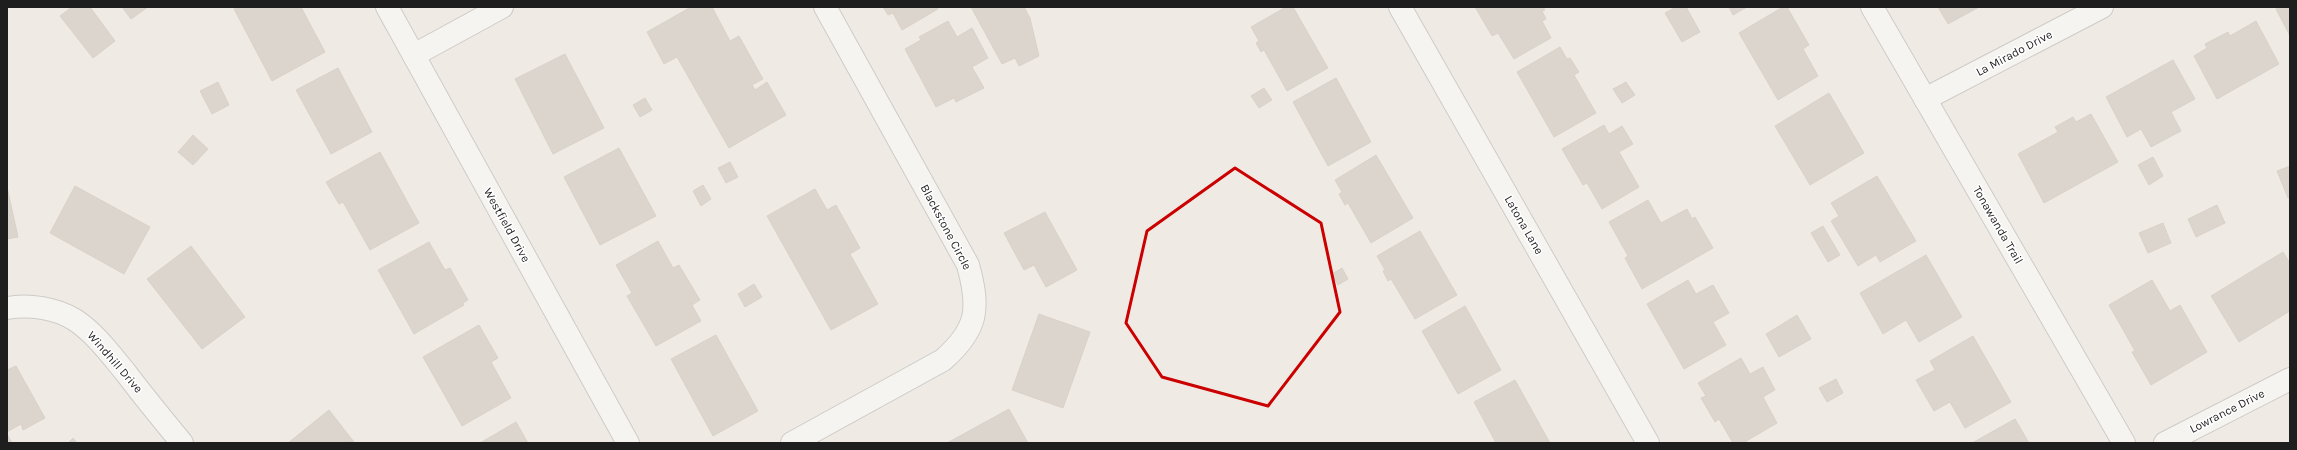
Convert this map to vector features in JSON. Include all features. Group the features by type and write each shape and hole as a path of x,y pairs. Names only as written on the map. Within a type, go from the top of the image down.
{"street":[{"name":"Westfield Drive","path":"387,7 628,443"},
{"path":"414,55 502,7"},
{"name":"Blackstone Circle","path":"792,443 943,360 960,344 968,332 974,311 975,290 968,265 825,7"},
{"name":"Latona Lane","path":"1400,7 1648,443"},
{"name":"Tonawanda Trail","path":"1872,7 2124,443"},
{"name":"La Mirado Drive","path":"1925,99 2102,7"},
{"name":"Windhill Drive","path":"7,308 34,307 56,311 80,324 90,332 115,360 182,443"},
{"name":"Lowrance Drive","path":"2165,443 2290,380"}],"highlighted area":[{"path":"1235,168 1321,223 1340,312 1268,406 1162,377 1126,323 1147,231"}],"building":[{"path":"72,7 90,7 115,41 93,58 60,16"},
{"path":"122,7 148,7 131,19"},
{"path":"238,7 301,7 325,52 272,81 234,9"},
{"path":"691,7 712,7 730,41 739,36 763,79 752,85 755,90 767,82 786,115 729,148 677,57 664,64 647,32"},
{"path":"883,7 937,7 938,9 902,30 893,13 888,15"},
{"path":"971,7 1024,7 1030,18 1039,56 1019,66 1015,58 1002,64"},
{"path":"1286,7 1293,7 1328,68 1287,91 1264,50 1261,52 1256,43 1259,41 1251,27"},
{"path":"1475,7 1543,7 1545,10 1542,11 1546,19 1542,21 1551,38 1514,59 1498,33 1492,36"},
{"path":"1676,7 1686,7 1700,32 1682,42 1665,13"},
{"path":"1729,7 1747,7 1733,15"},
{"path":"1783,7 1787,7 1809,45 1803,49 1818,76 1778,100 1739,33"},
{"path":"1938,7 1979,7 1948,24"},
{"path":"2280,7 2290,7 2290,36 2276,9"},
{"path":"948,21 957,37 972,28 988,58 972,67 984,88 956,102 954,98 936,107 905,49 921,40 919,37"},
{"path":"2256,21 2279,64 2217,99 2194,56 2207,48 2205,44 2228,32 2230,36"},
{"path":"1560,47 1567,59 1570,58 1579,72 1574,75 1596,113 1554,137 1517,72"},
{"path":"565,54 604,128 553,154 515,79"},
{"path":"2173,60 2195,99 2171,112 2181,131 2151,147 2141,129 2127,137 2106,97"},
{"path":"338,68 372,132 331,154 296,90"},
{"path":"1336,78 1371,142 1328,166 1293,102"},
{"path":"218,82 229,105 212,114 200,91"},
{"path":"1626,82 1635,95 1622,103 1613,89"},
{"path":"1264,88 1272,100 1259,108 1251,96"},
{"path":"1829,93 1864,153 1810,185 1775,126"},
{"path":"645,98 652,110 640,117 633,105"},
{"path":"2091,114 2118,162 2044,203 2018,154 2058,132 2055,127 2073,117 2076,122"},
{"path":"1604,125 1609,134 1622,126 1633,144 1619,152 1639,187 1602,209 1587,183 1583,185 1562,149"},
{"path":"193,135 208,149 193,165 178,152"},
{"path":"619,148 656,216 600,245 564,177"},
{"path":"380,152 419,223 370,250 343,202 339,204 326,182"},
{"path":"1376,155 1413,218 1371,243 1348,203 1345,205 1339,194 1342,192 1335,180"},
{"path":"2153,157 2163,176 2149,185 2138,165"},
{"path":"730,162 738,177 726,183 718,168"},
{"path":"2290,166 2290,197 2288,198 2277,171"},
{"path":"1877,176 1916,241 1880,262 1876,255 1858,266 1831,221 1839,216 1831,203"},
{"path":"703,185 711,199 701,206 693,191"},
{"path":"75,186 150,227 124,274 50,233"},
{"path":"7,187 18,237 7,239"},
{"path":"815,189 827,210 836,205 860,248 850,254 878,304 831,330 767,216"},
{"path":"1648,200 1661,223 1687,209 1692,219 1695,217 1713,248 1642,289 1625,258 1628,256 1609,222"},
{"path":"2217,205 2225,223 2196,237 2188,219"},
{"path":"1045,212 1077,270 1046,287 1034,265 1024,270 1004,233"},
{"path":"2163,223 2171,243 2148,253 2139,233"},
{"path":"1823,226 1840,255 1828,262 1811,233"},
{"path":"1420,231 1457,295 1415,319 1391,279 1388,281 1383,271 1385,270 1377,256"},
{"path":"658,241 673,268 679,265 700,300 692,305 701,321 656,346 627,296 632,293 616,265"},
{"path":"429,242 445,270 450,268 468,300 463,303 464,305 414,334 378,270"},
{"path":"191,246 245,317 202,349 147,279"},
{"path":"2283,252 2290,263 2290,311 2239,342 2211,296"},
{"path":"1926,255 1962,317 1919,342 1906,320 1883,334 1860,293"},
{"path":"1342,268 1348,279 1338,285 1332,274"},
{"path":"1688,280 1696,294 1713,285 1729,313 1713,322 1726,345 1684,369 1647,304"},
{"path":"2152,280 2170,311 2180,305 2207,352 2151,385 2132,352 2135,351 2109,305"},
{"path":"754,284 762,297 745,307 738,294"},
{"path":"1465,306 1501,370 1458,394 1422,331"},
{"path":"1039,314 1090,332 1063,408 1012,390"},
{"path":"1797,315 1811,339 1779,357 1766,334"},
{"path":"479,325 498,358 491,362 511,398 462,426 423,357"},
{"path":"716,335 758,411 713,436 671,359"},
{"path":"1973,336 2011,402 1965,428 1950,402 1934,411 1916,380 1935,370 1930,361"},
{"path":"1741,358 1750,374 1763,367 1775,390 1763,397 1777,423 1743,443 1733,443 1719,419 1715,422 1701,398 1706,396 1698,383"},
{"path":"16,366 45,418 23,430 21,424 7,432 7,370"},
{"path":"1836,379 1843,393 1827,402 1819,388"},
{"path":"1515,380 1550,443 1496,443 1474,402"},
{"path":"1009,409 1028,443 947,443"},
{"path":"329,410 354,442 288,443"},
{"path":"2015,419 2029,443 1972,443"},
{"path":"516,422 528,443 480,443"},
{"path":"7,434 12,443 7,443"},
{"path":"73,438 77,443 68,443"}]}
